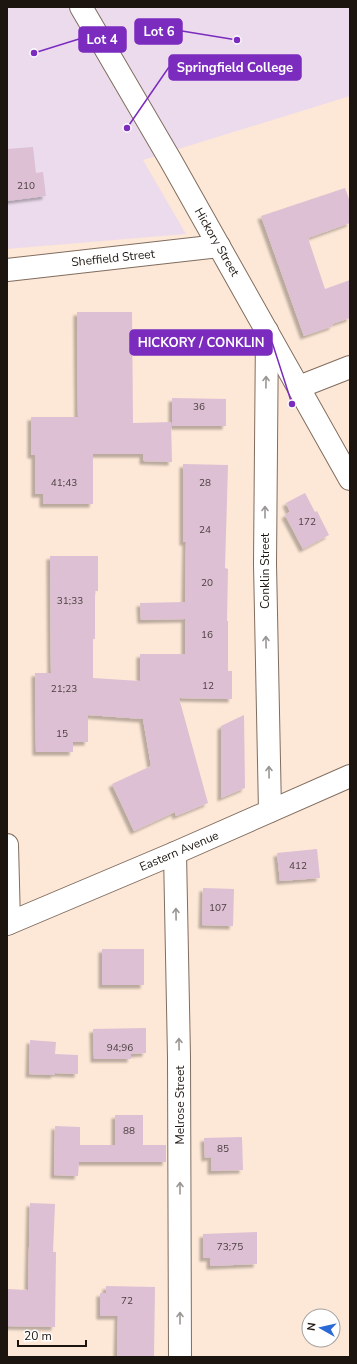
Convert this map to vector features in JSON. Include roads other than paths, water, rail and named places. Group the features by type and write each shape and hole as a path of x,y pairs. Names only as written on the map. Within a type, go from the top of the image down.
{"street":[{"name":"Hickory Street","path":"81,7 171,161 350,479"},
{"name":"Sheffield Street","path":"7,270 219,246"},
{"name":"Conklin Street","path":"267,330 265,564 270,811"},
{"path":"299,387 350,366"},
{"name":"Eastern Avenue","path":"8,923 175,853 350,776"},
{"path":"7,845 8,923"},
{"name":"Melrose Street","path":"175,853 180,1065 180,1357"}],"place":[{"name":"Lot 6","path":"237,40"},
{"name":"Lot 4","path":"34,53"},
{"name":"Springfield College","path":"127,128"},
{"name":"HICKORY / CONKLIN","path":"292,404"}]}
